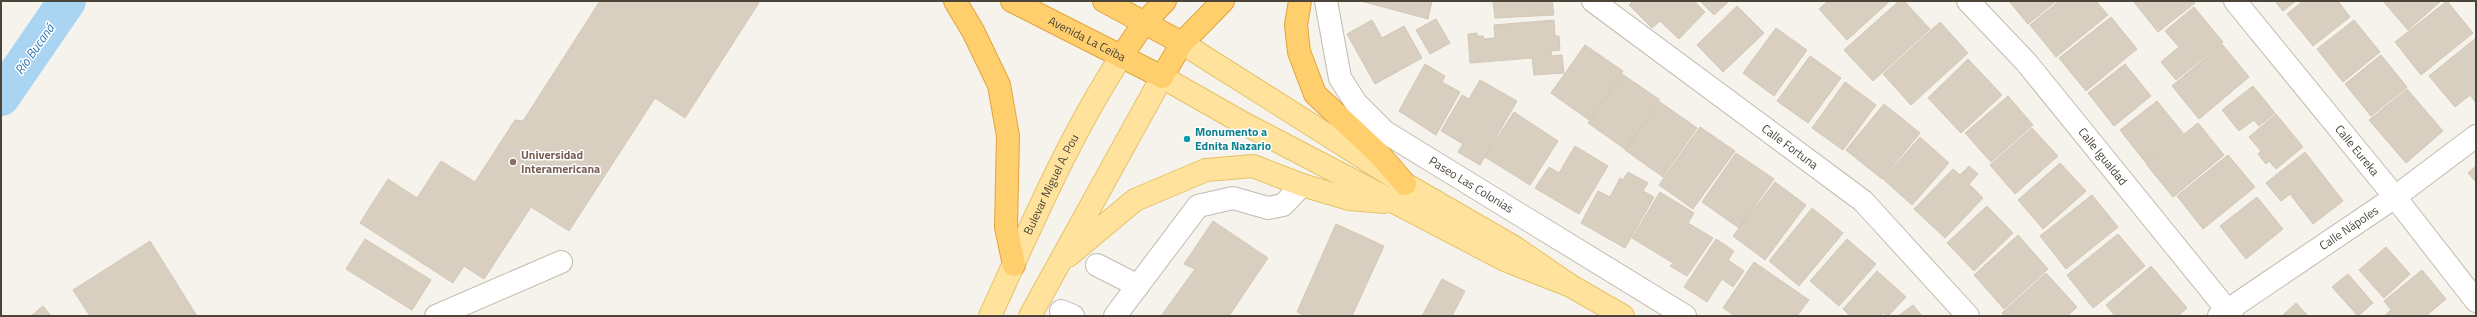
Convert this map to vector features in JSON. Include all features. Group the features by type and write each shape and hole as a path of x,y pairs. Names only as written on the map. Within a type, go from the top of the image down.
{"highway":[{"path":"954,1 973,31 1000,85 1008,136 1006,226 1014,265"},
{"name":"Avenida La Ceiba","path":"1012,1 1162,77"},
{"path":"1104,1 1182,43"},
{"path":"1121,57 1144,23 1166,1"},
{"path":"1162,77 1182,43 1223,1"},
{"path":"1300,1 1296,25 1299,52 1315,94 1380,155 1400,193"}],"main road":[{"path":"1182,43 1400,193"},
{"name":"Bulevar Miguel A. Pou","path":"990,316 1068,150 1100,89 1121,57"},
{"path":"1030,316 1056,266 1162,77 1243,123 1400,193 1514,247 1571,286 1623,316"},
{"path":"1056,266 1135,200 1206,170 1253,166 1302,185 1349,199 1400,193"}],"street":[{"name":"Paseo Las Colonias","path":"1326,1 1340,78 1371,119 1385,132 1685,316"},
{"name":"Calle Fortuna","path":"1593,1 1863,201 1968,316"},
{"name":"Calle Igualdad","path":"1968,1 2026,62 2226,314"},
{"name":"Calle Eureka","path":"2235,1 2395,197 2476,301"},
{"name":"Calle Nápoles","path":"2226,314 2395,197 2476,136"},
{"path":"1115,316 1198,206 1233,198 1268,208 1283,205 1302,185"},
{"path":"436,316 561,262"},
{"path":"1097,265 1138,286"}],"building":[{"path":"600,1 760,1 685,118 655,98 569,231 531,207 484,279 464,266 453,283 360,223 388,179 417,198 441,161 475,182 515,120 523,121"},
{"path":"1361,1 1432,1 1428,19"},
{"path":"1493,1 1552,1 1554,15 1495,18"},
{"path":"1633,1 1694,1 1705,12 1679,39 1660,21 1652,28 1629,5"},
{"path":"1700,1 1729,1 1714,15"},
{"path":"1828,1 1890,1 1847,40 1819,9"},
{"path":"1899,1 1904,1 1930,29 1873,81 1844,50"},
{"path":"2009,1 2056,1 2028,24"},
{"path":"2059,1 2096,1 2108,15 2056,57 2030,25"},
{"path":"2133,1 2194,1 2195,3 2158,32"},
{"path":"2275,1 2296,1 2283,11"},
{"path":"2303,1 2338,1 2350,17 2313,46 2287,14"},
{"path":"2383,1 2441,1 2408,30"},
{"path":"2447,1 2473,33 2421,75 2395,42"},
{"path":"1737,6 1764,33 1723,72 1697,45"},
{"path":"2194,7 2223,42 2176,80 2161,62 2179,47 2165,31"},
{"path":"2111,17 2137,49 2086,91 2059,58"},
{"path":"1436,19 1450,43 1430,54 1416,30"},
{"path":"1372,20 1382,38 1404,26 1422,58 1375,84 1347,34"},
{"path":"1554,20 1555,36 1559,36 1560,50 1551,51 1552,56 1562,55 1564,73 1534,75 1532,58 1470,63 1468,34 1477,33 1477,36 1483,36 1484,39 1495,38 1494,25"},
{"path":"2354,20 2380,52 2343,82 2317,49"},
{"path":"1940,22 1968,53 1911,105 1883,74"},
{"path":"1776,28 1807,50 1774,96 1743,73"},
{"path":"2476,38 2476,103 2470,95 2455,107 2429,76"},
{"path":"2222,44 2249,77 2199,119 2172,86"},
{"path":"1585,45 1623,71 1589,120 1551,93"},
{"path":"2381,55 2407,87 2371,116 2345,84"},
{"path":"1810,56 1841,78 1808,123 1777,101"},
{"path":"1968,59 2002,95 1961,133 1928,98"},
{"path":"1425,64 1445,76 1442,82 1460,92 1436,135 1399,111"},
{"path":"2125,64 2151,96 2114,126 2088,93"},
{"path":"1622,74 1660,100 1625,149 1588,123"},
{"path":"1480,80 1517,101 1480,165 1458,152 1463,144 1441,131 1462,95 1469,99"},
{"path":"1845,82 1876,105 1843,150 1812,128"},
{"path":"2253,86 2275,113 2259,126 2254,120 2239,131 2222,110"},
{"path":"2407,89 2443,131 2406,163 2369,120"},
{"path":"2008,96 2033,125 1991,162 1965,133"},
{"path":"2157,101 2183,133 2146,163 2120,130"},
{"path":"1660,102 1697,128 1663,177 1625,150"},
{"path":"1884,104 1920,133 1882,179 1846,150"},
{"path":"1514,112 1558,141 1530,185 1485,157"},
{"path":"2276,114 2303,147 2276,169 2269,161 2266,164 2258,154 2261,151 2249,137"},
{"path":"2198,123 2224,155 2173,197 2146,164"},
{"path":"1700,127 1735,151 1693,209 1659,185"},
{"path":"2032,128 2058,156 2015,194 1990,165"},
{"path":"1920,137 1949,163 1912,205 1883,179"},
{"path":"1575,146 1608,166 1579,214 1535,188 1549,167 1559,173"},
{"path":"2305,152 2343,201 2313,224 2290,194 2281,201 2266,183"},
{"path":"1736,153 1774,179 1739,228 1702,202"},
{"path":"2228,155 2255,187 2203,229 2177,196"},
{"path":"2060,163 2086,191 2043,229 2018,200"},
{"path":"1969,166 1978,174 1969,184 1983,198 1945,238 1914,209 1953,169 1960,175"},
{"path":"2476,166 2476,182 2468,173"},
{"path":"1628,172 1648,183 1643,191 1654,197 1625,248 1581,223 1598,191 1610,197 1620,178 1623,180"},
{"path":"1775,182 1806,205 1765,260 1733,236"},
{"path":"1660,192 1694,213 1688,223 1713,238 1687,276 1670,266 1673,263 1632,238"},
{"path":"2092,195 2118,227 2066,269 2040,236"},
{"path":"2257,197 2283,229 2246,259 2220,226"},
{"path":"1987,206 2013,233 1974,271 1947,243"},
{"path":"1812,208 1843,233 1799,286 1769,261"},
{"path":"1213,221 1268,258 1229,316 1161,316 1195,269 1184,264"},
{"path":"1336,224 1384,246 1352,316 1305,316 1297,312"},
{"path":"2118,234 2145,266 2093,308 2067,275"},
{"path":"2018,235 2048,269 2004,309 1974,275"},
{"path":"365,239 431,280 412,310 346,269"},
{"path":"1716,239 1734,251 1728,260 1744,271 1733,287 1722,279 1707,302 1684,287"},
{"path":"1847,239 1876,264 1839,306 1810,281"},
{"path":"150,241 197,316 90,316 73,290"},
{"path":"2386,247 2410,274 2384,298 2359,270"},
{"path":"1754,262 1809,300 1797,316 1735,316 1723,308"},
{"path":"2151,266 2187,308 2178,316 2115,316 2106,305"},
{"path":"2422,270 2446,299 2426,316 2384,316 2391,310 2384,301"},
{"path":"1877,271 1906,297 1888,316 1883,313 1880,316 1850,316 1843,309"},
{"path":"2046,273 2077,307 2067,316 2005,316 2002,313"},
{"path":"2348,274 2373,303 2358,316 2332,287"},
{"path":"1442,279 1465,291 1452,316 1422,316"},
{"path":"2296,303 2308,316 2282,316"},
{"path":"1913,305 1922,316 1898,316"},
{"path":"43,306 51,316 31,316"}],"waterway":[{"name":"Río Bucaná","path":"1,97 67,1"}],"place":[{"name":"Monumento a Ednita Nazario","path":"1187,139"},
{"name":"Universidad Interamericana","path":"513,162"}]}
